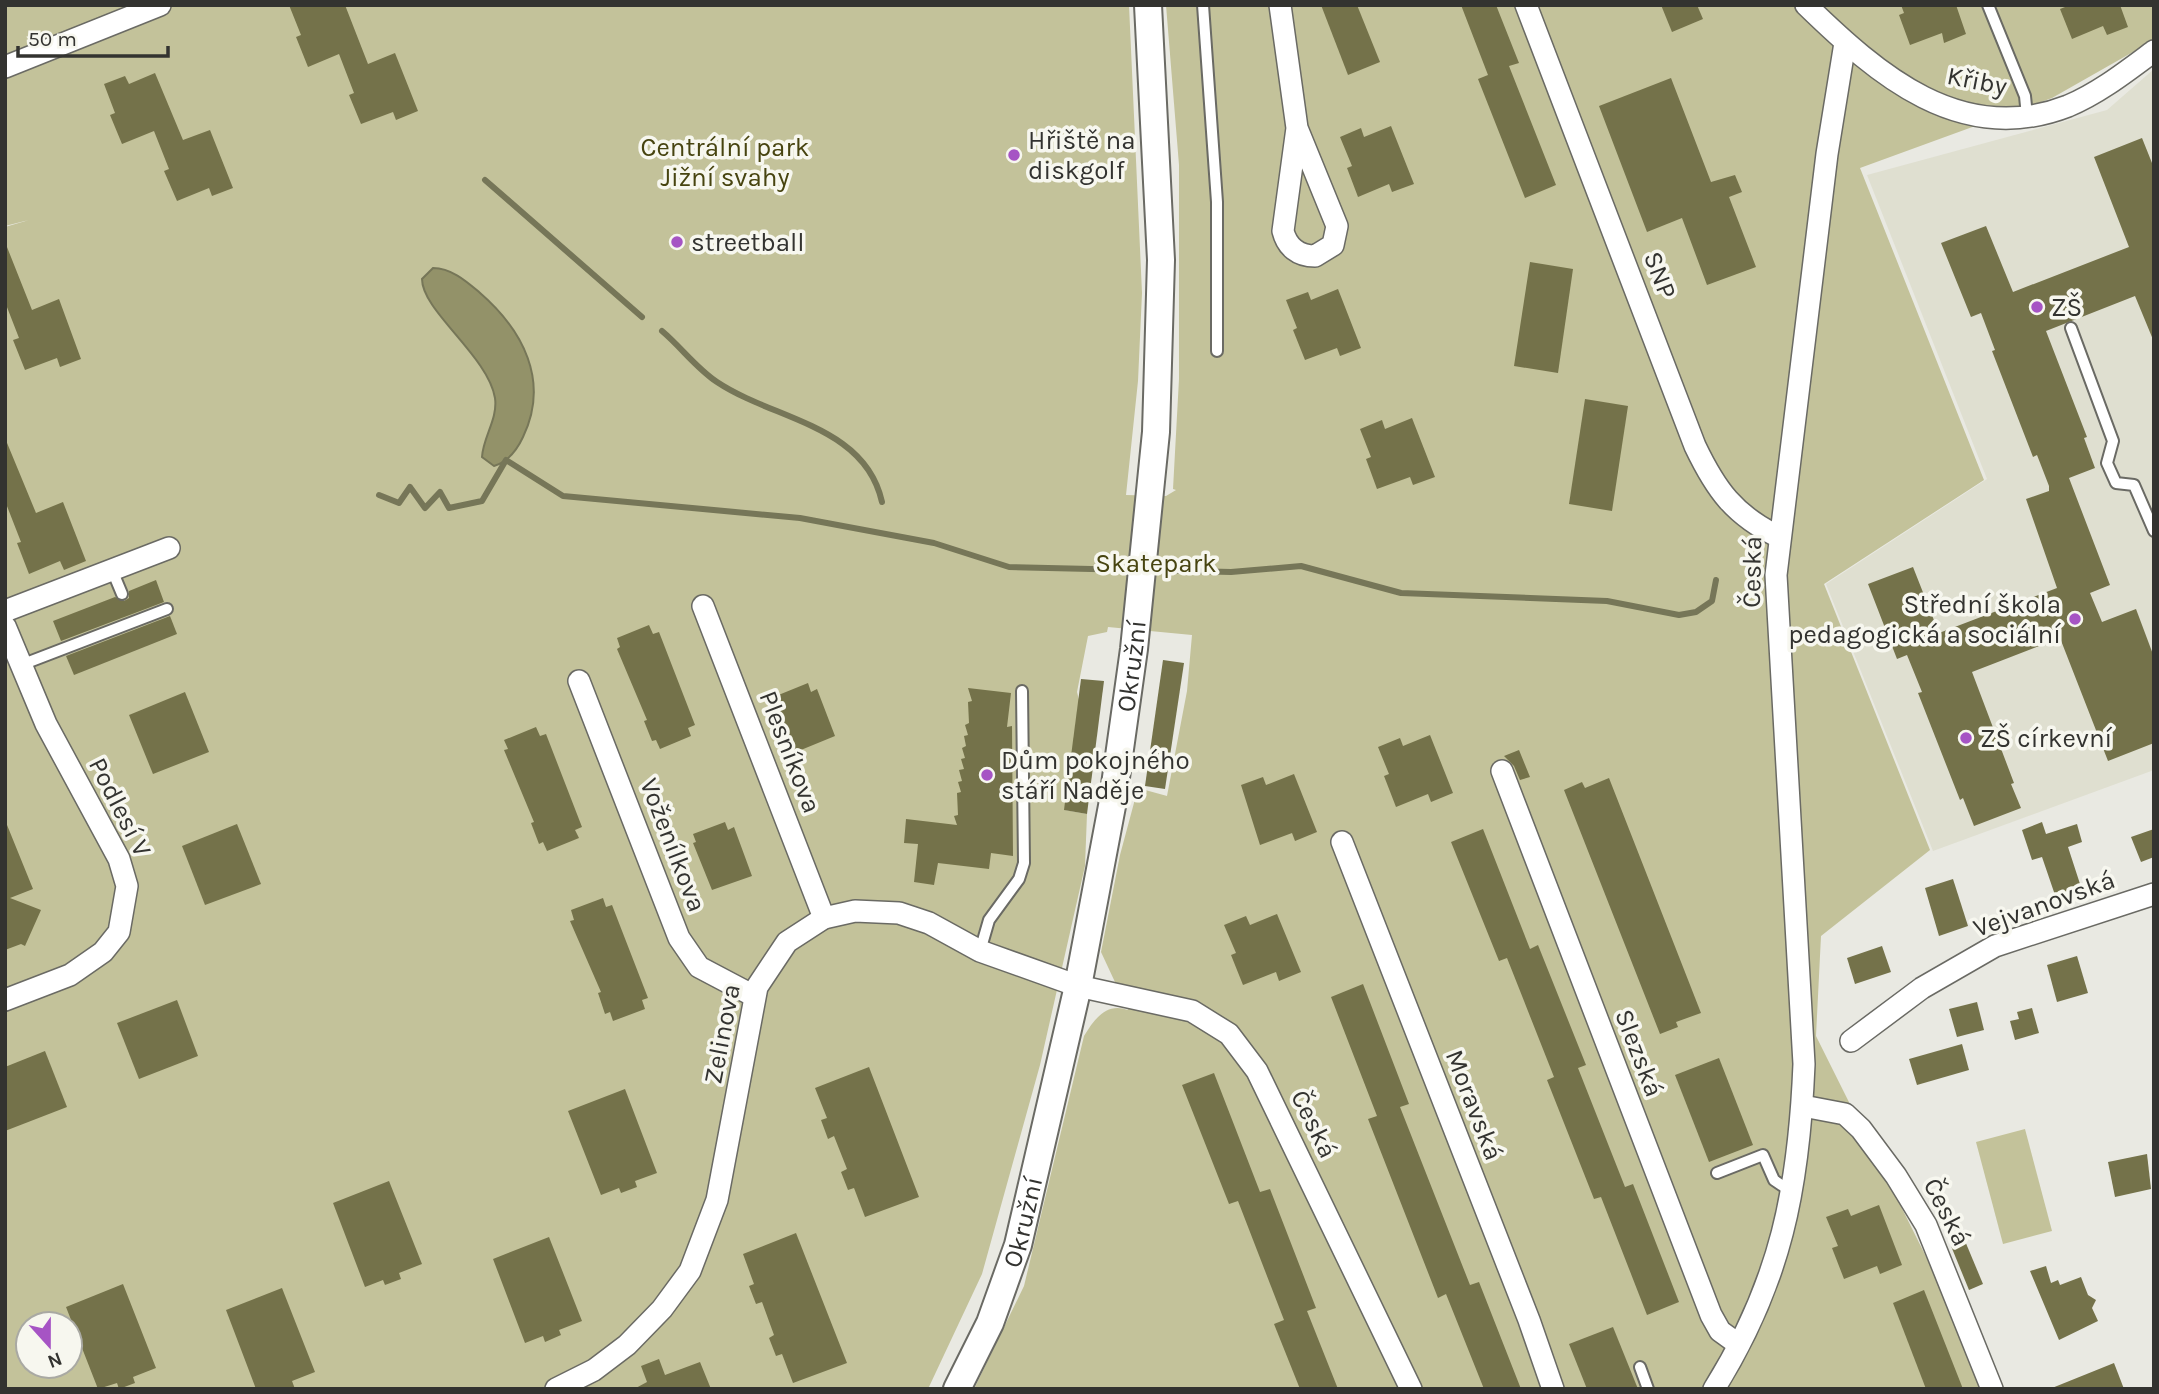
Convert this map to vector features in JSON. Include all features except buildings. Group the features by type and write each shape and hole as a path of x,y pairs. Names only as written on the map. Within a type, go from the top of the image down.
{"street":[{"path":"5,67 160,5"},
{"name":"Okružní","path":"957,1389 990,1323 1018,1245 1078,986 1110,816 1134,649 1154,450 1161,260 1148,5"},
{"path":"1280,5 1297,128 1337,226 1333,245 1315,256 1294,250 1288,244 1283,231 1297,128"},
{"name":"SNP","path":"1526,5 1713,484 1758,527 1779,537"},
{"name":"Křiby","path":"1806,5 1845,43 1901,87 1944,107 1989,118 2027,116 2070,105 2119,76 2154,51"},
{"name":"Česká","path":"1714,1389 1761,1295 1783,1236 1793,1193 1802,1106 1804,1064 1796,892 1776,575 1827,154 1845,43"},
{"path":"5,611 169,548"},
{"name":"Plesníkova","path":"703,606 824,918"},
{"name":"Podlesí V","path":"5,626 50,732 120,859 126,894 119,932 113,943 94,961 70,975 5,1000"},
{"name":"Voženílkova","path":"579,681 679,938 699,967 754,996"},
{"name":"Slezská","path":"1502,771 1711,1315 1720,1331 1738,1344"},
{"name":"Moravská","path":"1342,842 1529,1320 1553,1389"},
{"name":"Vejvanovská","path":"1851,1041 1922,988 1995,946 2154,894"},
{"name":"Zelinova","path":"556,1389 594,1370 627,1345 662,1309 699,1254 717,1200 754,996 764,974 781,949 804,929 824,918 855,911 899,913 929,923 980,951 1078,986"},
{"name":"Česká","path":"1078,986 1192,1011 1215,1022 1240,1047 1260,1078 1411,1389"},
{"name":"Česká","path":"1802,1106 1845,1114 1861,1129 1896,1176 1926,1226 1992,1389"}],"lane":[{"path":"1203,5 1217,202 1217,351"},
{"path":"1988,5 2025,96 2027,116"},
{"path":"2071,328 2113,440 2107,463 2116,484 2134,485 2154,531"},
{"path":"112,570 122,594"},
{"path":"21,665 167,608"},
{"path":"980,951 989,920 1020,879 1024,863 1022,691"},
{"path":"1717,1173 1763,1155 1774,1180 1793,1193"},
{"path":"1640,1367 1648,1389"}],"shaded area":[{"path":"2154,69 2154,770 1933,851 1826,584 1987,479 1867,175 2107,110"},
{"path":"433,268 452,273 495,307 519,340 528,358 534,396 531,416 515,451 494,466 482,457 494,413 495,398 481,366 443,320 425,292 422,279"}],"green space":[{"path":"5,5 1129,5 1142,293 1138,381 1126,495 1166,496 1176,490 1173,489 1179,379 1179,165 1166,5 2154,5 2154,40 2052,98 1860,168 1984,480 1824,584 1930,850 1821,936 1816,1036 1992,1389 974,1389 1024,1286 1084,1036 1102,1013 1114,1008 1128,1010 1101,952 1120,855 1138,788 1167,796 1187,691 1192,635 1108,627 1107,632 1088,636 1077,692 1079,700 1065,810 1087,814 1085,866 1040,1065 982,1274 928,1389 5,1389 5,227 29,220 5,226"},
{"path":"2025,1129 2052,1231 2003,1244 1976,1142"}],"waterway":[{"path":"485,180 642,317"},
{"path":"662,331 717,382 837,440 857,456 872,476 882,502"},
{"path":"379,495 399,503 410,487 425,508 440,492 449,508 482,501 506,460 563,496 800,518 934,543 1009,567 1134,570"},
{"path":"1148,570 1231,572 1301,566 1401,593 1607,601 1679,615 1696,612 1712,601 1716,580"}],"place":[{"name":"Hřiště na diskgolf","path":"1014,155"},
{"name":"streetball","path":"677,242"},
{"name":"ZŠ","path":"2037,307"},
{"name":"Střední škola pedagogická a sociální","path":"2075,619"},
{"name":"ZŠ církevní","path":"1966,738"},
{"name":"Dům pokojného stáří Naděje","path":"987,775"}],"park label":[{"name":"Centrální park Jižní svahy","path":"725,162"},
{"name":"Skatepark","path":"1156,563"}]}
